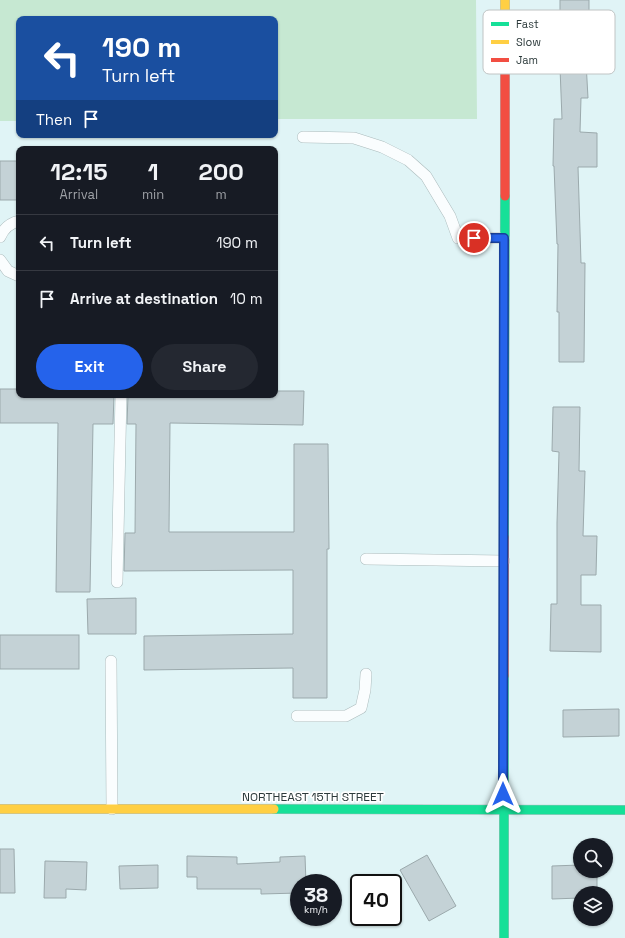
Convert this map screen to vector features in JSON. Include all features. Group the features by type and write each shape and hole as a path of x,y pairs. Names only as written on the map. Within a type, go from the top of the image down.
{"street":[{"path":"505,0 505,10"},
{"path":"504,938 505,74"},
{"name":"NORTHEAST 15TH STREET","path":"0,809 625,810"}],"lane":[{"path":"303,137 354,138 382,147 408,160 426,176 450,216 458,238 504,238"},
{"path":"0,237 3,230 16,221"},
{"path":"0,260 8,271 16,275"},
{"path":"117,582 121,398"},
{"path":"366,559 504,561"},
{"path":"111,661 112,808"},
{"path":"297,716 346,716 361,708 365,690 366,674"}],"green space":[{"path":"0,0 476,0 477,119 278,119 278,16 16,16 16,121 0,121"}],"building":[{"path":"560,0 589,0 589,10 560,10"},
{"path":"560,74 587,74 588,98 581,98 580,132 597,133 597,167 578,167 581,263 585,263 584,362 559,362 559,312 557,312 558,244 553,166 554,119 562,119"},
{"path":"0,161 16,161 16,200 0,200"},
{"path":"0,389 16,389 16,398 114,398 113,424 93,424 90,592 56,592 58,423 0,423"},
{"path":"278,391 304,391 303,425 170,423 169,532 294,532 294,444 328,444 329,549 327,549 327,698 293,698 293,668 144,670 144,636 293,634 293,570 124,571 125,533 135,533 136,424 127,424 128,398 278,398"},
{"path":"553,407 580,407 579,471 585,471 583,536 597,536 596,575 581,575 581,605 601,605 601,652 550,651 551,604 557,604 559,452 552,451"},
{"path":"136,598 136,634 88,634 87,599"},
{"path":"0,635 79,635 79,669 0,669"},
{"path":"619,709 619,736 563,737 563,710"},
{"path":"0,849 14,849 15,893 0,893"},
{"path":"427,855 456,906 429,921 400,870"},
{"path":"187,856 237,857 237,864 280,862 280,857 305,856 306,874 290,874 290,893 261,894 261,889 197,889 197,877 187,877"},
{"path":"45,861 87,862 86,890 66,889 66,898 44,898"},
{"path":"158,865 158,888 120,889 119,866"},
{"path":"573,865 573,878 597,878 597,886 573,886 573,898 552,899 552,866"}],"traffic: fast":[{"path":"504,537 505,196"},
{"path":"504,676 504,938"},
{"path":"274,809 625,810"}],"traffic: slow":[{"path":"505,0 505,10"},
{"path":"0,809 274,809"}],"traffic: jam":[{"path":"505,74 505,196"},
{"path":"504,537 504,676"}],"route":[{"path":"474,238 504,238 503,794"}]}
